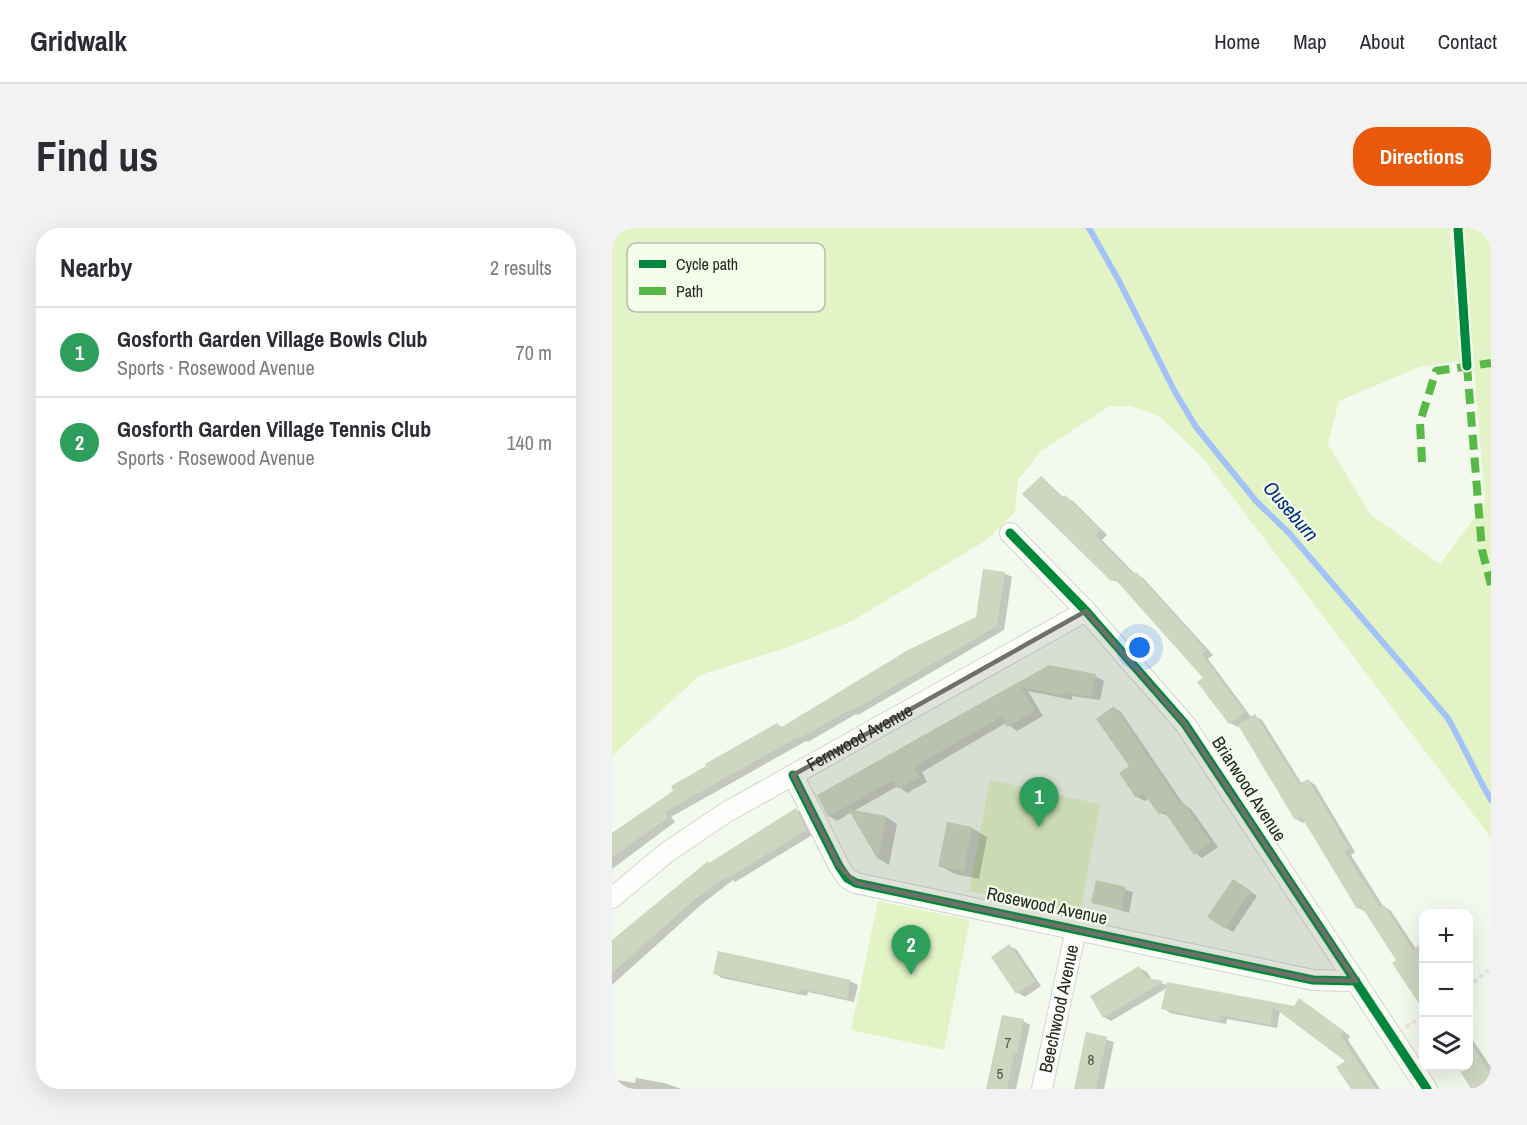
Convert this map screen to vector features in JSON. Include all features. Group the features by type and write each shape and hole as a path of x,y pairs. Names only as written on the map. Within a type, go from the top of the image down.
{"street":[{"name":"Briarwood Avenue","path":"1010,533 1086,611 1185,724 1427,1089"},
{"name":"Fernwood Avenue","path":"612,898 666,853 725,813 1086,611"},
{"name":"Rosewood Avenue","path":"793,775 839,866 847,878 856,883 1313,980 1356,981"},
{"name":"Beechwood Avenue","path":"1042,1089 1076,929"}],"lane":[{"path":"1458,228 1467,366"}],"path":[{"path":"1473,983 1491,968"}],"highlighted area":[{"path":"1086,611 1185,724 1356,981 1313,980 856,883 839,866 793,775"}],"green space":[{"path":"612,228 1450,228 1460,361 1420,367 1339,401 1328,444 1370,514 1440,564 1485,503 1463,228 1491,228 1491,838 1203,458 1159,416 1131,406 1110,406 1041,451 1018,480 1015,512 988,539 852,621 789,647 700,675 612,756"},
{"path":"990,780 1100,804 1080,913 969,891"},
{"path":"878,901 970,920 944,1050 851,1030"}],"building":[{"path":"1041,476 1062,498 1065,495 1101,530 1095,535 1133,574 1136,572 1206,650 1202,654 1245,712 1229,724 1197,682 1203,678 1114,578 1111,581 1022,494"},
{"path":"983,569 1005,572 997,626 850,712 849,710 799,739 798,737 665,812 668,818 612,857 612,833 673,791 671,786 777,723 780,728 908,650 976,617"},
{"path":"1049,665 1096,674 1091,697 1064,692 1064,696 1021,687 1035,711 1007,727 1001,717 914,767 920,777 898,789 893,780 828,817 817,795"},
{"path":"1114,706 1181,805 1184,803 1211,843 1194,855 1164,811 1159,815 1144,793 1136,798 1119,773 1129,766 1096,719"},
{"path":"1255,714 1299,784 1308,779 1349,848 1344,851 1380,907 1384,905 1413,949 1419,945 1419,1004 1392,963 1396,960 1361,906 1357,909 1301,816 1295,820 1238,725"},
{"path":"796,808 807,830 727,879 726,877 694,900 612,973 612,940 708,861 709,863"},
{"path":"848,809 886,816 878,860"},
{"path":"947,822 972,827 964,871 938,867"},
{"path":"1233,879 1251,891 1225,929 1207,917"},
{"path":"1096,880 1126,887 1121,910 1091,903"},
{"path":"1009,944 1035,981 1016,994 991,957"},
{"path":"718,951 851,980 847,999 800,989 799,993 713,974"},
{"path":"1139,966 1146,978 1164,981 1103,1018 1090,996"},
{"path":"1167,982 1294,1006 1299,998 1344,1031 1341,1035 1376,1089 1351,1089 1336,1067 1345,1061 1273,1007 1270,1025 1220,1015 1219,1021 1161,1009"},
{"path":"1002,1015 1024,1019 1017,1054 1014,1054 1007,1089 986,1089"},
{"path":"1086,1032 1107,1037 1096,1089 1074,1089"},
{"path":"1473,1047 1491,1074 1491,1089 1471,1089 1460,1071 1473,1071"}],"waterway":[{"name":"Ouseburn","path":"1089,228 1118,279 1175,392 1196,427 1256,501 1289,533 1447,717 1491,800"}],"marked path":[{"path":"1422,462 1420,422 1436,371 1491,363"},
{"path":"1467,366 1482,550 1491,585"}],"cycle path":[{"path":"1458,228 1467,366"},
{"path":"1010,533 1086,611 1185,724 1427,1089"},
{"path":"793,775 839,866 847,878 856,883 1313,980 1356,981"}],"place":[{"name":"Gosforth Garden Village Bowls Club","path":"1039,827"},
{"name":"Gosforth Garden Village Tennis Club","path":"911,975"}]}
